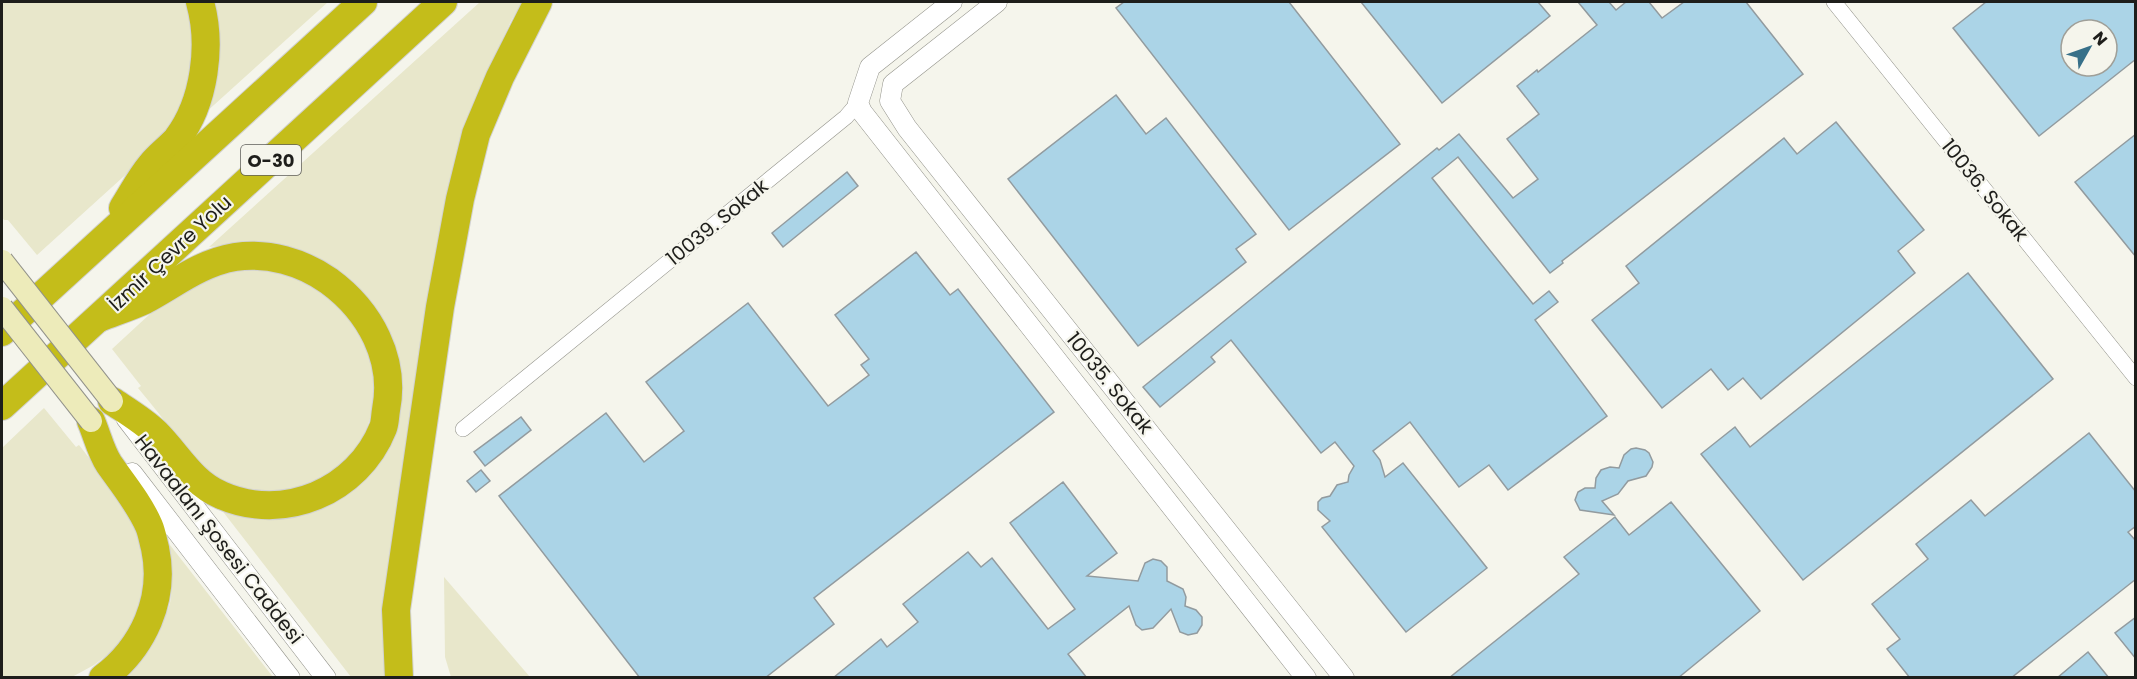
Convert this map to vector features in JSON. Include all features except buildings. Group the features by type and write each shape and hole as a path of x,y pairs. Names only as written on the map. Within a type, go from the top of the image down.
{"highway":[{"path":"98,245 150,165 177,138 195,107 206,48 205,19 200,2"},
{"name":"O-30","path":"2,332 363,2"},
{"name":"İzmir Çevre Yolu","path":"2,406 443,2"},
{"path":"399,678 396,610 440,307 460,199 476,134 500,76 538,2"},
{"path":"99,318 145,300 200,267 236,257 279,259 314,270 339,288 373,329 382,348 388,373 389,396 383,428 365,459 344,480 324,493 301,502 274,507 251,504 221,495 194,478 155,431 112,401"},
{"path":"91,422 107,462 131,494 150,527 156,554 158,583 153,608 143,634 131,652 103,678"}],"main road":[{"path":"2,261 112,401"},
{"path":"2,308 91,422"}],"street":[{"name":"10039. Sokak","path":"463,429 846,117 858,103 870,67 952,2"},
{"name":"10035. Sokak","path":"997,2 893,84 890,101 907,128 1344,678"},
{"name":"10036. Sokak","path":"1834,2 2136,378"},
{"name":"10035. Sokak","path":"858,103 862,112 1306,678"},
{"name":"Havaalanı Şosesi Caddesi","path":"112,401 326,678"},
{"name":"Havaalanı Şosesi Caddesi","path":"91,422 290,678"}],"green space":[{"path":"2,2 187,2 194,38 193,68 179,116 154,149 37,255 8,220 2,217"},
{"path":"214,2 328,2 204,114 219,70 220,38"},
{"path":"480,2 523,2 511,21 487,73 388,677 351,677 217,504 253,514 373,468 381,319 244,243 209,247"},
{"path":"231,269 273,269 302,279 338,307 368,346 373,366 374,386 367,427 359,444 348,459 317,481 277,491 259,491 232,485 208,472 192,456 138,388 141,386 112,349 177,292"},
{"path":"44,408 76,447 79,445 121,499 145,548 143,607 115,649 94,665 72,677 2,678 2,448"},
{"path":"170,545 273,677 123,678 152,639 169,607 171,597"},
{"path":"444,577 530,677 451,677 445,657"}]}
